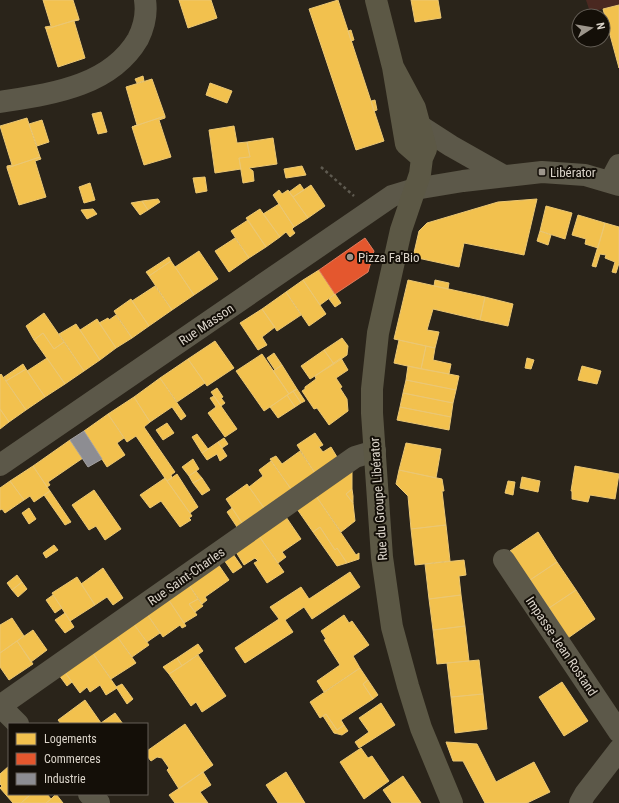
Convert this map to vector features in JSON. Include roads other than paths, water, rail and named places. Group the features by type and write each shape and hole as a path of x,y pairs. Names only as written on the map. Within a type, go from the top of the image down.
{"street":[{"path":"0,102 60,91 86,83 107,72 133,47 140,34 145,20 145,0"},
{"path":"376,0 393,67 406,144 422,158"},
{"name":"Rue du Groupe Libérator","path":"393,67 415,108 426,149 422,158 420,174 402,230 378,333 372,389 382,557 392,627 408,686 421,728 452,803"},
{"path":"420,126 451,146 504,176"},
{"name":"Rue Masson","path":"0,465 392,196 415,189 463,181 542,172 616,177"},
{"name":"Rue Saint-Charles","path":"0,706 355,457 375,451"},
{"name":"Impasse Jean Rostand","path":"504,560 619,732"},
{"path":"0,706 17,723"},
{"path":"580,803 589,788 619,750"},
{"path":"90,795 99,803"}],"place":[{"name":"Libérator","path":"542,172"},
{"name":"Pizza Fa'Bio","path":"350,257"}]}
